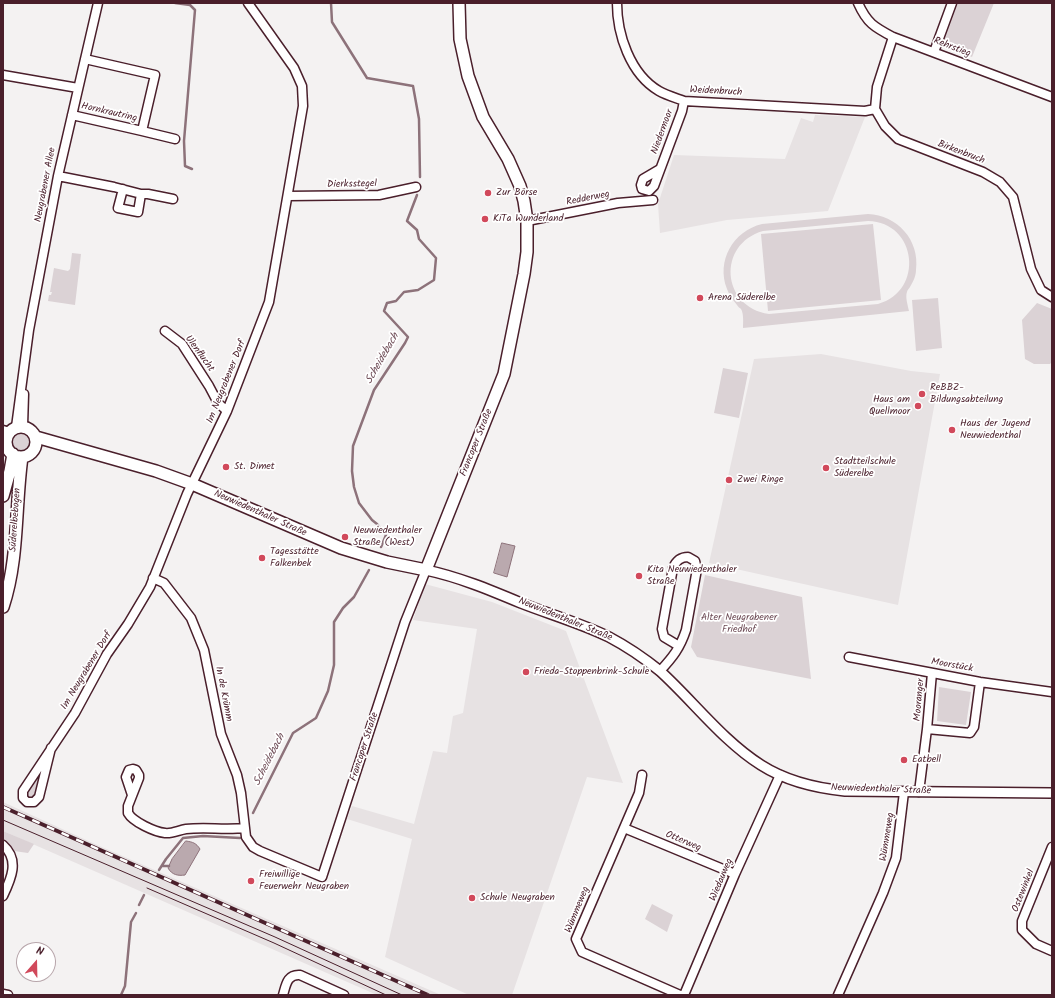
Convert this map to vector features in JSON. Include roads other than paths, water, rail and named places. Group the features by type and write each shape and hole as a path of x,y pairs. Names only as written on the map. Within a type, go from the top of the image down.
{"main road":[{"name":"Francoper Straße","path":"426,570 504,374 527,252 527,221 520,186 508,159 483,117 468,76 460,39 460,3"},
{"path":"31,430 36,441 31,453 18,456 7,448 10,432 31,430"},
{"name":"Neuwiedenthaler Straße","path":"36,441 100,455 156,471 192,484 341,548 380,560 426,570"},
{"name":"Süderelbebogen","path":"3,496 10,471 18,456"},
{"name":"Süderelbebogen","path":"3,607 9,586 13,562 18,492 18,456"}],"street":[{"name":"Neugrabener Allee","path":"10,432 23,373 29,330 58,176 98,3"},
{"name":"Im Neugrabener Dorf","path":"52,748 39,797 33,802 26,801 23,798 24,791 52,748 75,713 107,654 131,618 153,578 192,484 228,411 269,302 303,106 302,86 294,68 248,3"},
{"name":"Weidenbruch","path":"617,3 620,35 626,52 643,77 658,90 684,101 865,111 875,109"},
{"name":"Rehrstieg","path":"858,3 864,17 876,28 893,37 1052,97"},
{"path":"934,52 952,3"},
{"path":"875,109 877,87 893,37"},
{"name":"Hornkrautring","path":"85,59 155,75 142,131"},
{"path":"3,75 78,88"},
{"name":"Niedermoor","path":"660,170 684,101"},
{"name":"Birkenbruch","path":"875,109 885,126 898,139 983,172 1000,182 1012,197 1031,269 1041,290 1052,297"},
{"name":"Hornkrautring","path":"72,115 175,139"},
{"path":"58,176 141,194 173,199"},
{"name":"Dierksstegel","path":"288,196 379,195 416,187"},
{"path":"123,189 118,208 138,212 141,194"},
{"name":"Redderweg","path":"527,221 618,203 653,200"},
{"name":"Ulenflucht","path":"165,331 182,344 210,386 218,403 228,411"},
{"path":"660,671 673,657 679,646 686,630 697,569 695,561 688,557 680,559 673,568 662,629 664,637 679,646"},
{"name":"Neuwiedenthaler Straße","path":"426,570 444,574 470,583 608,636 637,653 660,671 729,740 749,757 780,775 825,789 851,791 1052,792"},
{"name":"Francoper Straße","path":"322,877 405,622 426,570"},
{"name":"In de Krümm","path":"153,578 164,583 191,618 204,650 221,734 240,788 248,841 257,849 322,877"},
{"name":"Moorstück","path":"849,657 980,682 1052,692"},
{"name":"Mooranger","path":"919,792 932,673"},
{"name":"Mooranger","path":"927,729 970,733 974,727 980,682"},
{"name":"Wiedauweg","path":"684,995 735,874 780,775"},
{"name":"Wümmeweg","path":"642,776 639,793 576,940 582,952 680,995"},
{"name":"Wümmeweg","path":"838,995 883,893 896,858 904,792"},
{"path":"132,795 128,810 130,816 136,821 160,832 170,833 185,829 245,828"},
{"name":"Otterweg","path":"624,828 735,874"},
{"path":"3,845 11,855 13,868 12,876 3,896"},
{"name":"Ostewinkel","path":"1052,847 1022,921 1022,930 1036,944 1052,951"},
{"path":"283,995 288,979 296,975 344,995"},
{"path":"3,994 8,995"}],"waterway":[{"path":"175,3 190,5 195,10 184,141 185,166 192,169"},
{"name":"Scheidebach","path":"331,3 332,22 367,78 413,86 419,119 420,177"},
{"name":"Scheidebach","path":"381,547 386,535 359,503 354,487 352,471 353,446 374,390 408,337 384,311 387,303 396,301 404,292 418,290 434,280 436,258 419,239 417,230 407,221 417,195"},
{"name":"Scheidebach","path":"253,813 293,733 316,718 328,691 334,665 334,622 343,608 354,597 369,570"},
{"name":"Scheidebach","path":"159,870 183,838 203,836 240,838"},
{"name":"Scheidebach","path":"162,866 169,866"},
{"name":"Scheidebach","path":"139,905 144,895"},
{"name":"Scheidebach","path":"121,995 125,986 131,922 136,913"}],"tram line":[{"path":"3,820 275,937 402,995"},
{"path":"147,888 274,943 386,995"}],"railway":[{"path":"3,807 428,995"}],"place":[{"name":"Zur Börse","path":"488,193"},
{"name":"KiTa Wunderland","path":"485,219"},
{"name":"Arena Süderelbe","path":"700,298"},
{"name":"ReBBZ- Bildungsabteilung","path":"922,394"},
{"name":"Haus am Quellmoor","path":"918,406"},
{"name":"Haus der Jugend Neuwiedenthal","path":"952,430"},
{"name":"St. Dimet","path":"226,467"},
{"name":"Stadtteilschule Süderelbe","path":"826,468"},
{"name":"Zwei Ringe","path":"729,480"},
{"name":"Neuwiedenthaler Straße (West)","path":"345,537"},
{"name":"Tagesstätte Falkenbek","path":"262,558"},
{"name":"Kita Neuwiedenthaler Straße","path":"639,576"},
{"name":"Frieda-Stoppenbrink-Schule","path":"526,672"},
{"name":"Eatbell","path":"904,760"},
{"name":"Freiwillige Feuerwehr Neugraben","path":"251,881"},
{"name":"Schule Neugraben","path":"472,898"}],"park label":[{"name":"Alter Neugrabener Friedhof","path":"739,624"}]}
